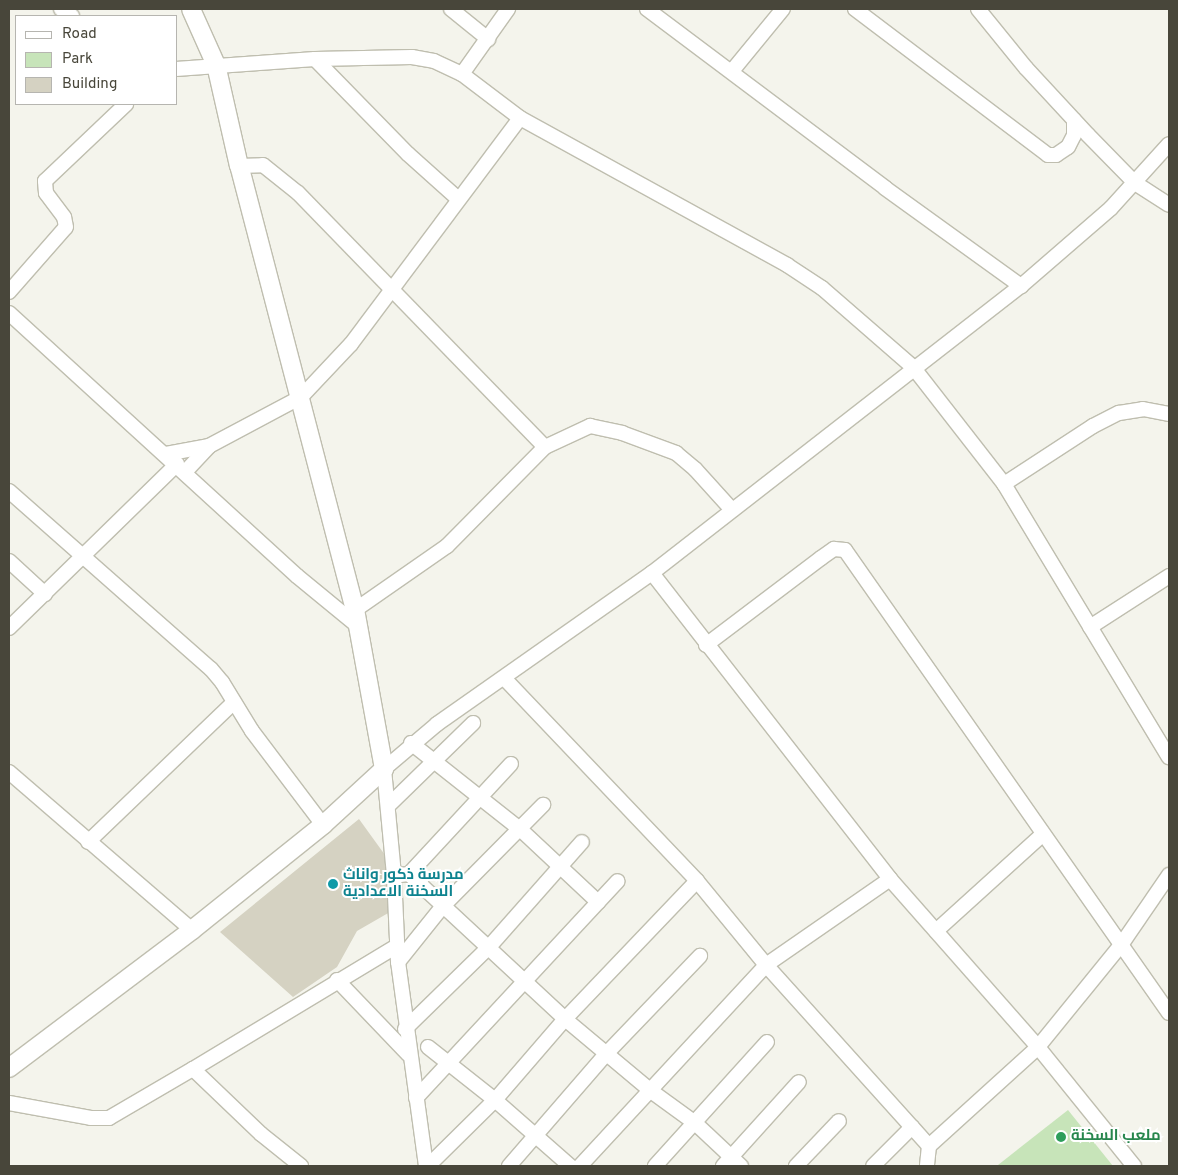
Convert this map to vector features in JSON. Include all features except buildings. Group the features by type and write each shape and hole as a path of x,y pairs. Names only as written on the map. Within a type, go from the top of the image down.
{"street":[{"path":"191,9 216,65 239,166 301,397 359,627 384,769 394,876 398,962 405,1029 427,1166"},
{"path":"451,9 488,38"},
{"path":"462,74 508,9"},
{"path":"647,9 732,71 885,188 1021,286"},
{"path":"732,71 783,9"},
{"path":"855,9 1048,155 1056,155 1068,147 1074,135 1074,120"},
{"path":"978,9 1074,120 1135,183 1169,205"},
{"path":"178,69 315,59 412,56 434,61 462,74 520,118 787,265 857,316 913,368 1004,484 1169,756"},
{"path":"315,59 408,154 458,198"},
{"path":"9,292 66,227 64,217 46,193 45,180 125,105"},
{"path":"9,628 181,468 209,446 301,397 352,344 391,287 520,118"},
{"path":"9,1068 192,930 323,825 411,743 652,573 913,368 1021,286 1111,208 1169,144"},
{"path":"239,166 258,164 276,174 391,287 545,446"},
{"path":"9,313 166,454 297,576 359,627"},
{"path":"1004,484 1093,426 1119,413 1143,409 1169,414"},
{"path":"355,610 447,546 545,446 590,426 650,442 676,454 696,469 732,510"},
{"path":"166,454 209,446"},
{"path":"9,491 211,669 252,732 323,825"},
{"path":"706,644 834,549 845,550 1042,835 1169,1013"},
{"path":"9,561 45,594"},
{"path":"652,573 890,878 1038,1047 1134,1166"},
{"path":"1090,627 1169,576"},
{"path":"504,678 697,881 766,965 929,1146 928,1166"},
{"path":"88,842 234,702"},
{"path":"388,806 473,722"},
{"path":"411,743 477,798 520,829 598,902"},
{"path":"394,876 409,874 477,798 511,764"},
{"path":"10,774 192,930"},
{"path":"398,962 442,907 543,805"},
{"path":"936,931 1042,835"},
{"path":"405,1029 489,947 582,842"},
{"path":"409,874 442,907 489,947 565,1019 651,1092 695,1123 731,1163 799,1082"},
{"path":"929,1146 1038,1047 1121,945 1169,875"},
{"path":"580,1166 651,1092 766,965 890,878"},
{"path":"416,1098 618,881"},
{"path":"427,1166 495,1100 565,1019 697,881"},
{"path":"9,1103 91,1118 109,1118 193,1070 337,980 397,946"},
{"path":"509,1166 606,1054 700,956"},
{"path":"337,980 408,1054"},
{"path":"655,1166 767,1042"},
{"path":"428,1047 495,1100 570,1166"},
{"path":"193,1070 262,1134 301,1166"},
{"path":"796,1166 840,1121"},
{"path":"873,1166 912,1127"}],"green space":[{"name":"ملعب السخنة","path":"1068,1110 1113,1166 998,1165"}],"place":[{"name":"مدرسة ذكور واناث السخنة الاعدادية","path":"333,884"},
{"name":"ملعب السخنة","path":"1061,1137"}]}
